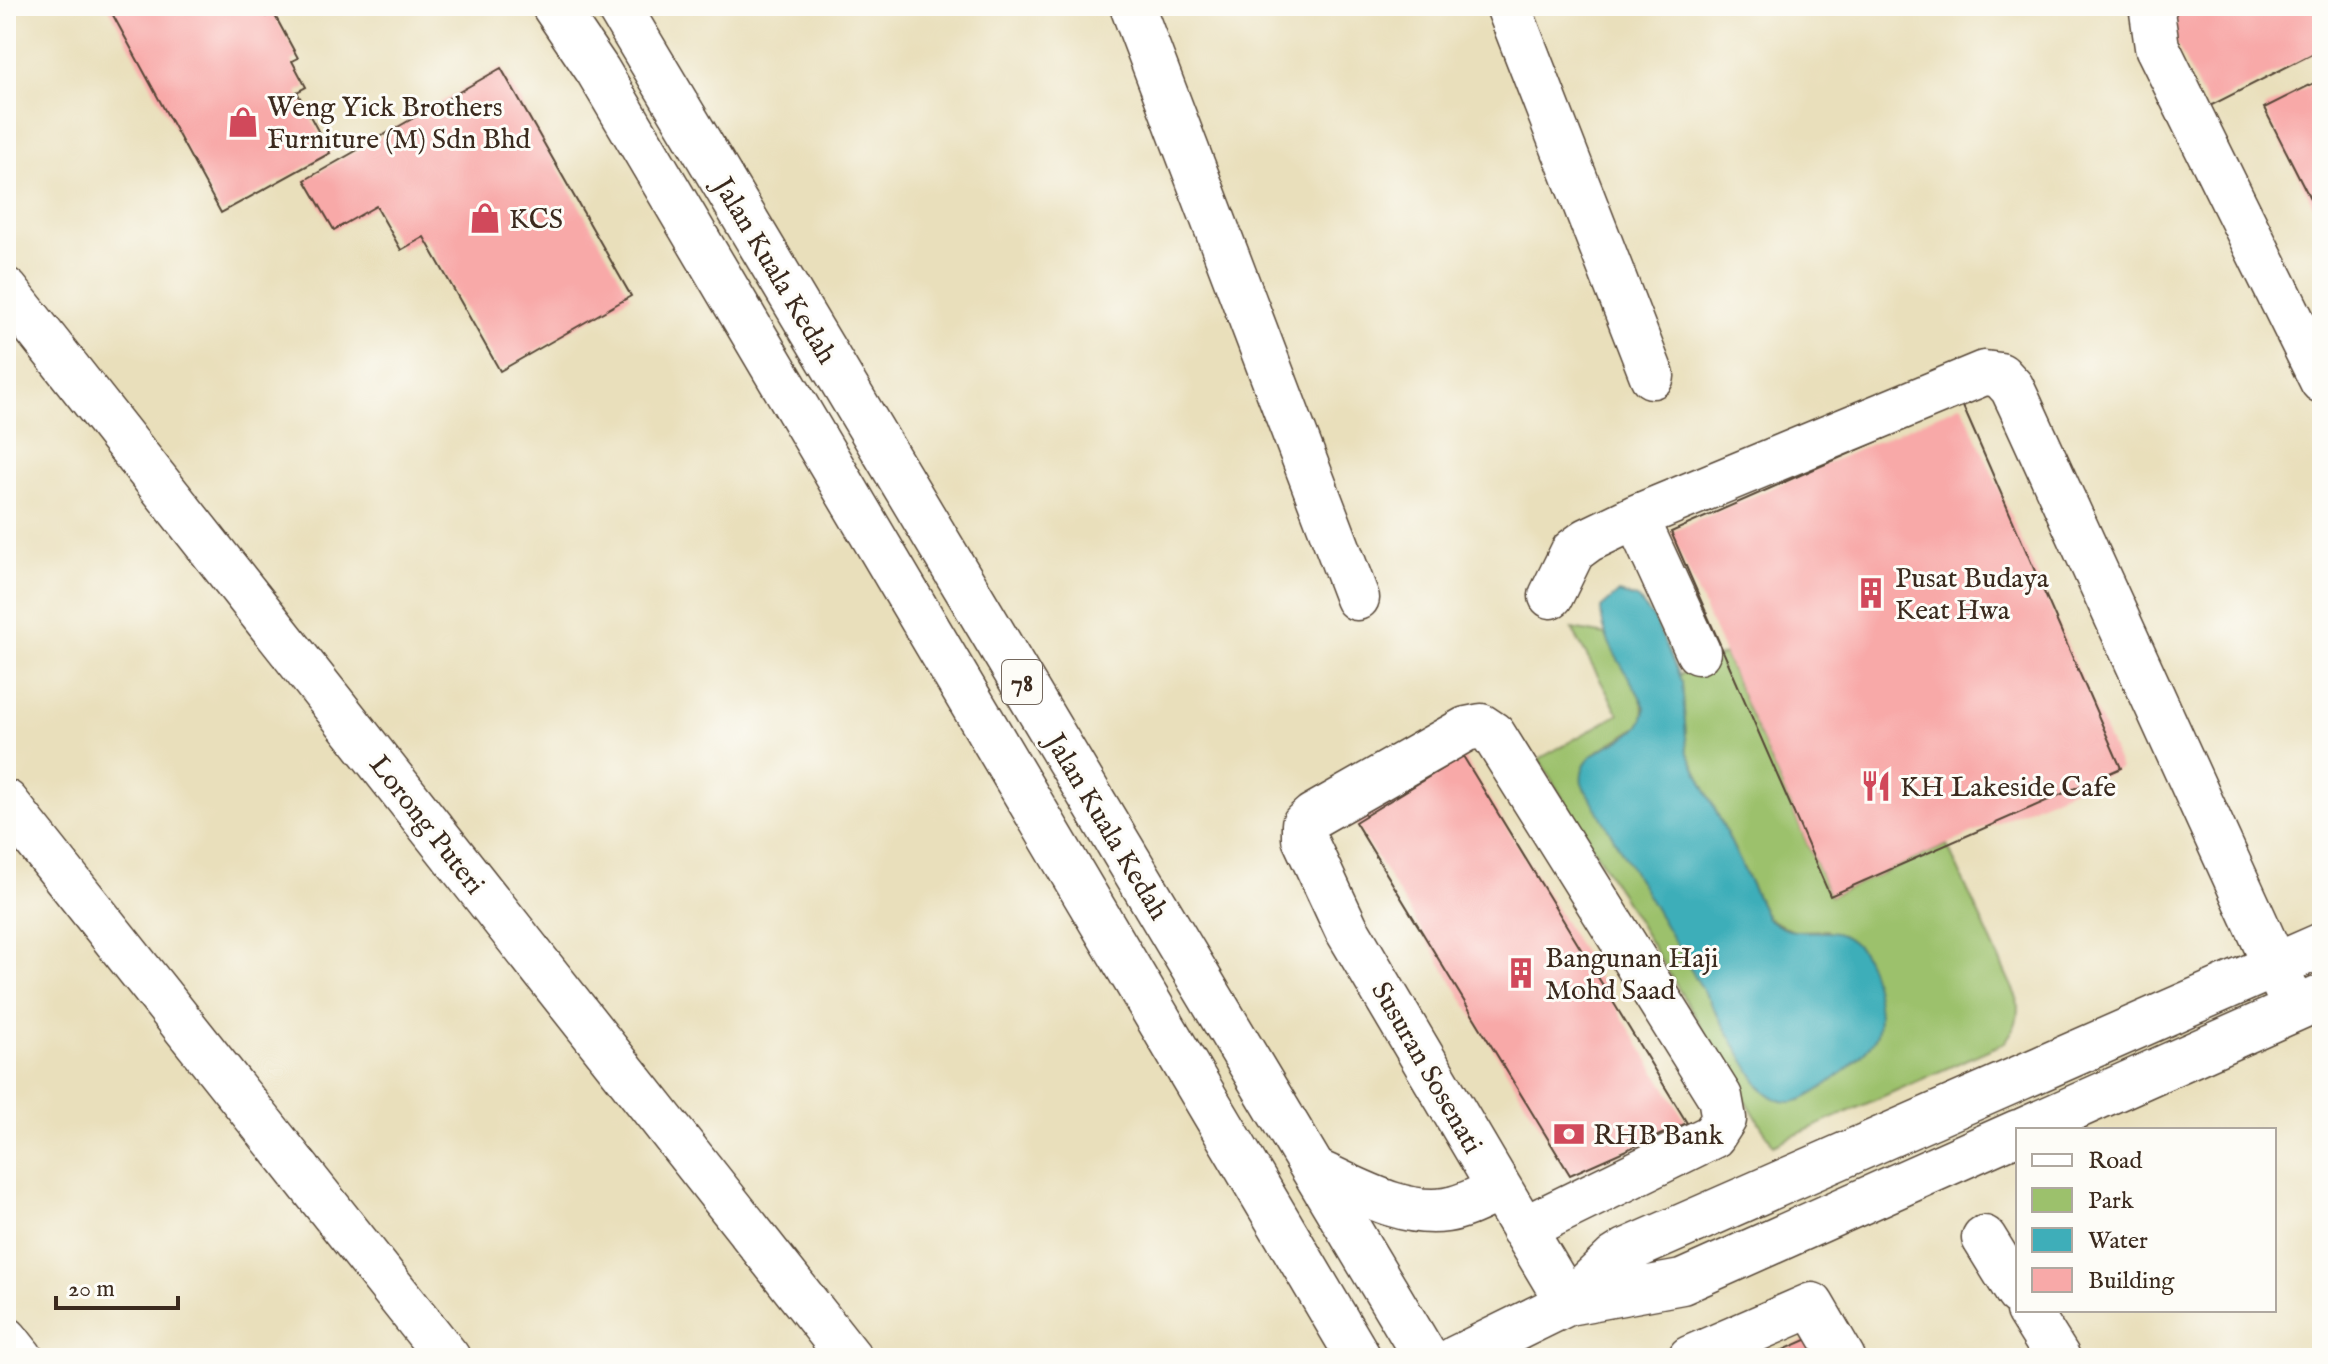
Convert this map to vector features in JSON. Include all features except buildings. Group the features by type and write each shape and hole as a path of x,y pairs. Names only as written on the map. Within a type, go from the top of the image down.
{"street":[{"name":"Jalan Kuala Kedah","path":"554,6 598,71 1359,1358"},
{"name":"Jalan Kuala Kedah","path":"618,6 1426,1358"},
{"path":"1132,6 1357,598"},
{"path":"1508,6 1652,376"},
{"path":"2155,6 2152,12 2157,47 2322,381"},
{"name":"Lorong Puteri","path":"6,290 850,1358"},
{"path":"1551,596 1573,551 1588,540 1636,517 1984,373 2000,375 2016,397 2275,966 2309,1003 2028,1128"},
{"path":"1636,517 1698,652"},
{"name":"Susuran Sosenati","path":"1523,1229 1713,1136 1724,1119 1720,1097 1493,734 1481,726 1466,729 1313,816 1304,824 1304,838 1346,928 1523,1229 1568,1303"},
{"path":"6,802 428,1351"},
{"path":"1568,1303 1626,1251 2322,945"},
{"path":"1456,1358 1568,1303 1682,1282 2016,1133"},
{"path":"1315,1171 1403,1208 1426,1211 1467,1204 1500,1189"},
{"path":"1984,1238 2016,1290"},
{"path":"1690,1358 1812,1305 1843,1358"},
{"path":"2029,1312 2058,1358"},
{"path":"6,1339 21,1358"}],"green space":[{"path":"1572,629 1606,635 1642,704 1644,715 1641,725 1596,752 1801,1100 1853,1063 1877,1034 1827,930 1793,931 1767,918 1687,751 1682,683 1678,675 1724,654 1830,896 1947,845 2017,998 2016,1022 2004,1043 1773,1145 1539,759 1619,714"}],"water":[{"path":"1618,593 1637,598 1655,620 1682,683 1687,751 1767,918 1791,930 1844,936 1858,947 1868,965 1878,1003 1876,1036 1838,1076 1799,1100 1781,1100 1768,1094 1758,1084 1582,784 1583,769 1589,759 1634,731 1642,721 1645,707 1606,635 1601,608"}],"place":[{"name":"Weng Yick Brothers Furniture (M) Sdn Bhd","path":"243,122"},
{"name":"KCS","path":"485,218"},
{"name":"Pusat Budaya Keat Hwa","path":"1871,593"},
{"name":"KH Lakeside Cafe","path":"1876,786"},
{"name":"Bangunan Haji Mohd Saad","path":"1521,973"},
{"name":"RHB Bank","path":"1569,1134"}]}
